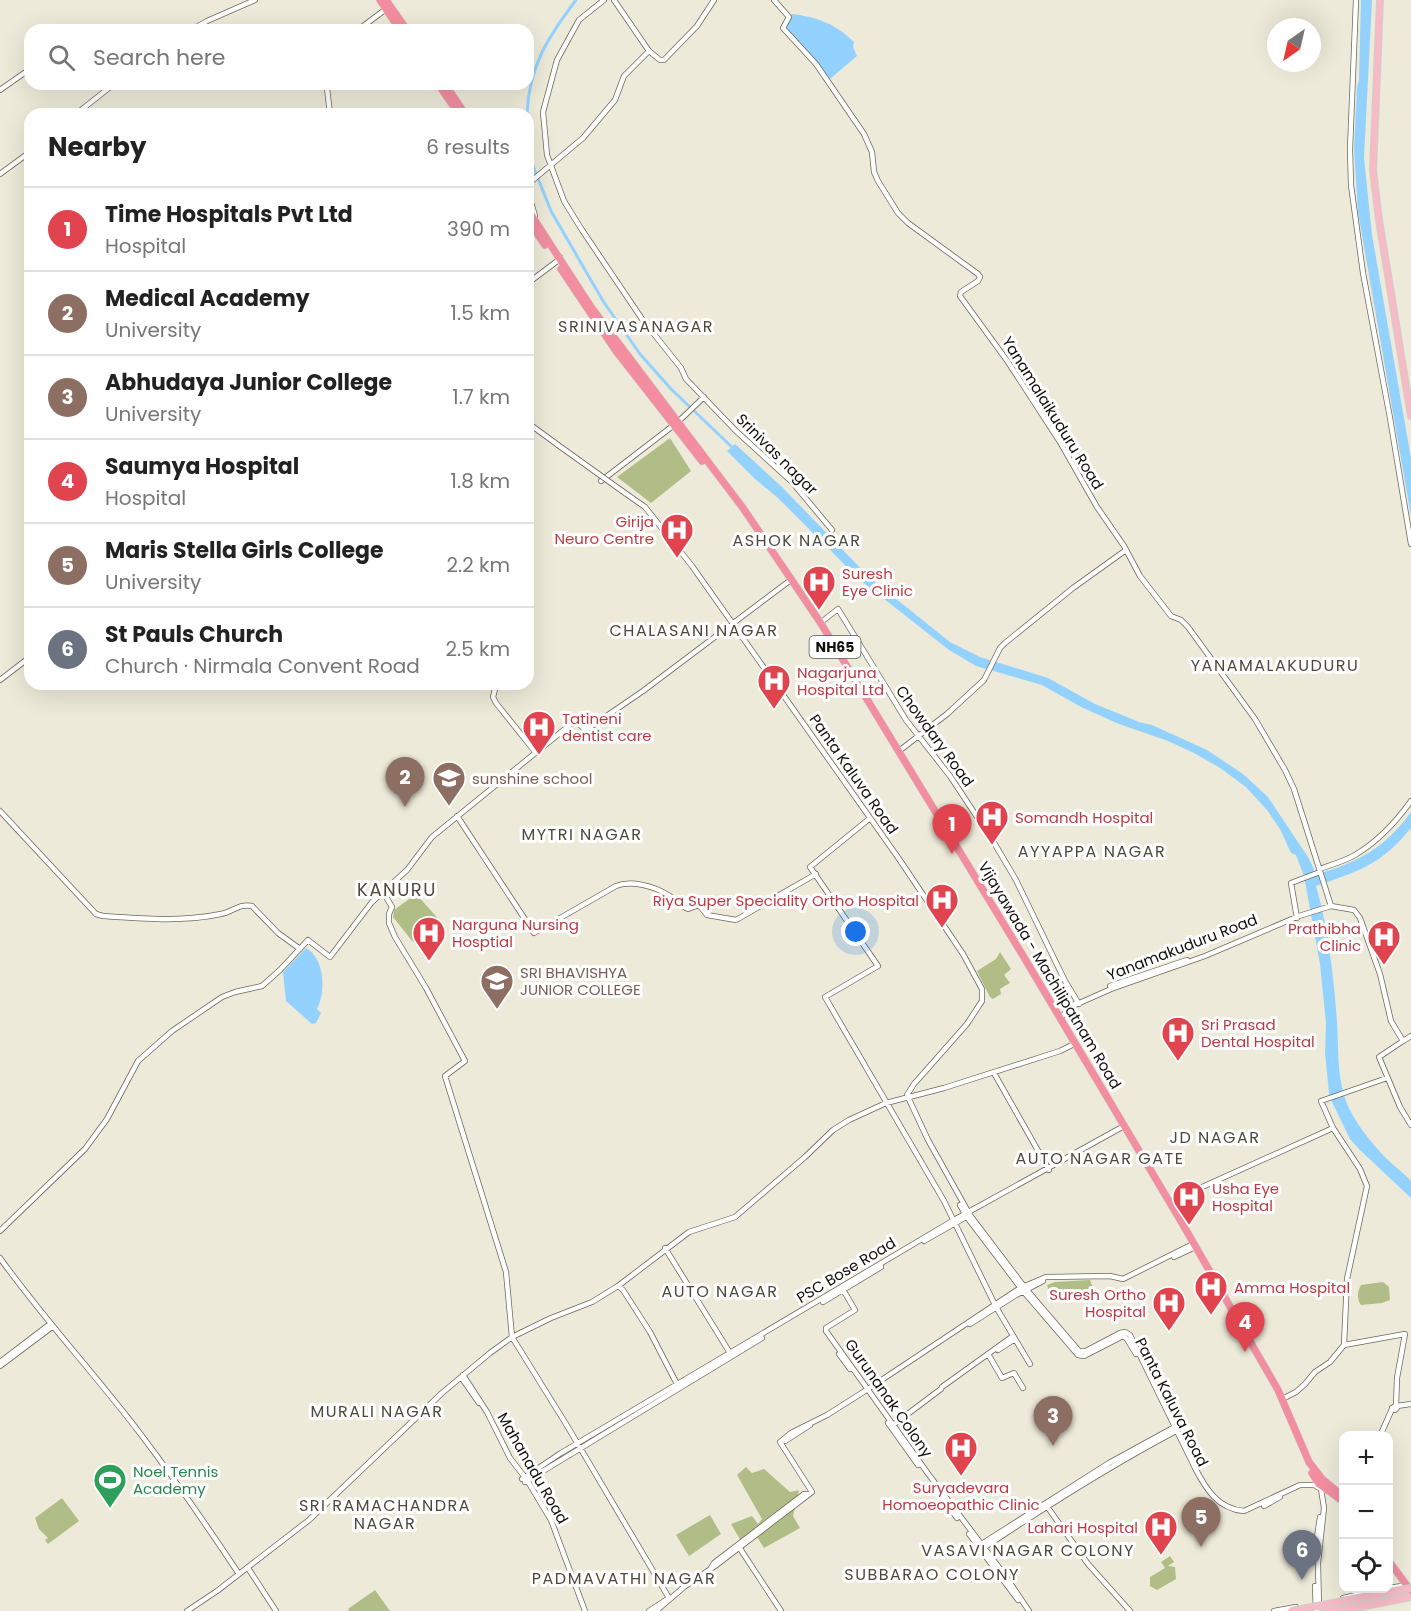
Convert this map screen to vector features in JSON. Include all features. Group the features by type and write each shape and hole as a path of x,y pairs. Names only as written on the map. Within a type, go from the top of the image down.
{"highway":[{"path":"380,0 396,24"},
{"path":"386,0 403,24"},
{"path":"442,90 455,108"},
{"path":"449,90 461,108"},
{"name":"Vijayawada - Machilipatnam Road","path":"534,217 569,279 616,351 676,423 820,623 1060,1018 1176,1216 1282,1399 1310,1463 1322,1479 1339,1491"},
{"name":"Vijayawada - Machilipatnam Road","path":"534,228 558,261"},
{"name":"Vijayawada - Machilipatnam Road","path":"790,580 898,752"},
{"name":"Vijayawada - Machilipatnam Road","path":"1021,954 1098,1084"},
{"name":"Vijayawada - Machilipatnam Road","path":"1123,1128 1169,1202 1279,1399 1319,1487 1339,1499"},
{"path":"1393,1563 1408,1591"},
{"path":"1393,1567 1408,1591"}],"main road":[{"path":"1380,0 1373,170 1411,416"},
{"path":"1300,1611 1408,1591"},
{"path":"1291,1611 1408,1591"},
{"path":"1340,1611 1408,1591"}],"street":[{"path":"201,24 255,0"},
{"name":"Srinivas nagar","path":"604,0 579,20 559,56 550,79 543,117 544,142 549,166 564,201 601,260 659,342 681,368 701,399 792,482 832,530"},
{"path":"614,0 649,51 660,60 664,60 698,26 714,0"},
{"name":"Yanamalaikuduru Road","path":"774,0 788,15 783,26 787,33 816,64 864,134 872,152 876,176 898,213 908,223 978,274 980,277 978,281 963,291 960,296 1060,442 1097,507 1146,584 1171,616 1186,624 1255,719 1290,780 1331,906"},
{"path":"1356,0 1350,150 1351,185 1363,273 1387,398 1411,544"},
{"path":"366,24 386,9"},
{"path":"534,178 584,138 615,100 621,79 649,51"},
{"path":"0,90 24,73"},
{"path":"84,108 106,90"},
{"path":"327,90 329,108"},
{"path":"0,174 24,156"},
{"path":"534,277 558,261"},
{"path":"601,481 676,423 701,399"},
{"name":"Panta Kaluva Road","path":"534,428 645,507 675,542 972,969 983,993 982,1001 905,1094 921,1132 967,1214 1072,1349 1082,1357 1120,1336 1125,1337 1148,1377 1208,1496 1214,1502 1230,1510 1246,1513 1302,1487 1319,1487"},
{"path":"898,752 974,691 988,673 1002,646 1039,614 1126,550"},
{"path":"0,1231 85,1149 104,1125 138,1061 172,1031 222,997 257,988 273,978 308,940 330,957 382,890 407,870 432,837 457,816 571,724 578,723 583,728 589,728 644,691 790,580"},
{"name":"Chowdary Road","path":"820,623 838,609 918,737 950,776 993,841 1016,880 1077,1004"},
{"path":"0,681 24,663"},
{"path":"495,690 493,697 496,704 536,753"},
{"path":"1299,916 1291,883 1355,855 1387,830 1411,801"},
{"path":"0,811 96,914 154,920 182,919 226,913 247,904 252,906 278,933 300,949"},
{"path":"457,816 534,933 624,883 638,884 667,894 688,909 699,905 707,915 736,920 816,874"},
{"path":"868,819 810,867 878,966 825,997 846,1029 955,1223 995,1306 1029,1365"},
{"path":"382,890 392,907 389,917 395,937 426,988 465,1061 445,1076 506,1272 512,1337 670,1598"},
{"path":"1331,906 1354,910 1360,918 1385,987 1391,1021 1403,1041"},
{"name":"Yanamakuduru Road","path":"1060,1018 1077,1004 1111,989 1183,964 1299,916 1331,906"},
{"path":"1411,1036 1379,1057 1400,1107 1411,1125"},
{"path":"187,1611 248,1568 334,1498 462,1376 512,1337 592,1302 618,1286 689,1232 710,1223 735,1217 806,1157 833,1130 886,1103 994,1073 1060,1051 1074,1044"},
{"path":"994,1073 1048,1169"},
{"path":"1282,1399 1296,1392 1315,1372 1330,1362 1344,1345 1347,1279 1367,1186 1360,1169 1333,1128 1321,1101 1387,1078"},
{"name":"PSC Bose Road","path":"525,1479 578,1445 967,1214 1123,1128"},
{"path":"1169,1202 1333,1128"},
{"path":"649,1611 711,1568 714,1563 739,1546 798,1498 812,1492 780,1442 791,1433 867,1391 1023,1288 1051,1278 1108,1278 1124,1281 1192,1246"},
{"path":"666,1248 731,1354"},
{"path":"0,1258 51,1325 139,1432 207,1525 239,1574"},
{"path":"618,1286 623,1290 650,1332 678,1387"},
{"name":"Gurunanak Colony","path":"843,1288 855,1310 826,1328 826,1331 837,1350 909,1450 981,1547 1004,1574 1028,1611"},
{"name":"Panta Kaluva Road","path":"1023,1288 1081,1352 1120,1333 1125,1332 1130,1335 1205,1488 1215,1499 1237,1510 1244,1510 1300,1485 1319,1487"},
{"path":"0,1364 51,1325"},
{"path":"1344,1345 1405,1334 1397,1378 1395,1408 1384,1431"},
{"path":"893,1425 1013,1338"},
{"path":"988,1356 1002,1378 1014,1372 1023,1388"},
{"name":"Mahanadu Road","path":"462,1376 487,1412 510,1458 547,1515 584,1611"},
{"name":"Gurunanak Colony","path":"867,1391 909,1450"},
{"path":"1395,1408 1411,1405"},
{"path":"981,1547 1046,1505 1173,1430"},
{"path":"1318,1608 1317,1581 1324,1508 1319,1487"},
{"path":"1046,1505 1083,1558 1130,1611"},
{"path":"739,1546 781,1611"},
{"path":"248,1568 276,1611"},
{"path":"1393,1589 1408,1591"},
{"path":"1353,1611 1408,1591"},
{"path":"1274,1611 1318,1608 1370,1593"},
{"path":"656,1611 670,1598"}],"green space":[{"path":"670,438 691,471 651,503 617,477"},
{"path":"416,894 442,923 413,942 393,917 394,910"},
{"path":"1000,952 1011,969 1004,975 1010,983 1000,989 1001,994 993,999 977,971 996,959"},
{"path":"1090,1280 1093,1288 1051,1297 1047,1285 1055,1282"},
{"path":"1383,1282 1389,1287 1390,1300 1361,1305 1358,1295 1361,1285"},
{"path":"746,1467 752,1473 764,1469 790,1492 799,1490 793,1516 800,1528 764,1548 757,1537 744,1546 731,1524 752,1516 758,1524 762,1519 737,1475"},
{"path":"62,1498 79,1521 48,1544 45,1540 48,1538 39,1529 35,1518"},
{"path":"710,1515 721,1534 689,1556 676,1535"},
{"path":"1170,1556 1174,1562 1168,1566 1175,1567 1176,1579 1157,1590 1150,1586 1150,1577 1165,1568 1161,1562"},
{"path":"375,1590 390,1611 349,1611 348,1609"}],"water":[{"path":"1361,0 1372,0 1364,158 1372,235 1411,458 1411,516 1358,212 1354,149"},
{"path":"792,14 818,19 840,30 854,42 853,47 857,56 830,79 785,27"},
{"path":"735,444 782,487 870,578 950,642 980,657 1048,678 1095,704 1152,725 1207,750 1243,774 1268,797 1308,857 1314,869 1314,875 1344,865 1368,853 1390,836 1411,812 1411,828 1390,851 1357,871 1316,886 1324,918 1332,971 1339,1068 1346,1101 1372,1143 1411,1181 1411,1198 1350,1139 1333,1104 1329,1093 1325,1053 1326,1023 1320,964 1304,876 1296,855 1291,853 1280,829 1267,810 1246,787 1194,753 1081,707 1042,685 976,666 949,650 860,580 778,498 755,479 727,451"},
{"path":"306,948 317,959 322,976 322,994 317,1009 321,1013 316,1023 312,1024 286,1001 283,972"}],"waterway":[{"path":"534,74 549,40 576,0"},
{"path":"528,108 530,90"},
{"path":"534,168 551,211 603,301 640,354 671,389 734,449"}],"place":[{"name":"Girija Neuro Centre","path":"677,559"},
{"name":"Suresh Eye Clinic","path":"819,611"},
{"name":"Nagarjuna Hospital Ltd","path":"774,710"},
{"name":"Tatineni dentist care","path":"539,756"},
{"name":"Medical Academy","path":"405,807"},
{"name":"sunshine school","path":"449,807"},
{"name":"Somandh Hospital","path":"992,846"},
{"name":"Time Hospitals Pvt Ltd","path":"952,854"},
{"name":"Riya Super Speciality Ortho Hospital","path":"942,929"},
{"name":"Narguna Nursing Hosptial","path":"429,962"},
{"name":"Prathibha Clinic","path":"1384,966"},
{"name":"SRI BHAVISHYA JUNIOR COLLEGE","path":"497,1010"},
{"name":"Sri Prasad Dental Hospital","path":"1178,1062"},
{"name":"Usha Eye Hospital","path":"1189,1226"},
{"name":"Amma Hospital","path":"1211,1316"},
{"name":"Suresh Ortho Hospital","path":"1169,1332"},
{"name":"Saumya Hospital","path":"1245,1352"},
{"name":"Abhudaya Junior College","path":"1053,1446"},
{"name":"Suryadevara Homoeopathic Clinic","path":"961,1477"},
{"name":"Noel Tennis Academy","path":"110,1509"},
{"name":"Maris Stella Girls College","path":"1201,1547"},
{"name":"Lahari Hospital","path":"1161,1556"},
{"name":"St Pauls Church","path":"1302,1580"}],"district":[{"name":"SRINIVASANAGAR","path":"636,326"},
{"name":"ASHOK NAGAR","path":"797,540"},
{"name":"CHALASANI NAGAR","path":"694,630"},
{"name":"YANAMALAKUDURU","path":"1275,665"},
{"name":"MYTRI NAGAR","path":"582,834"},
{"name":"AYYAPPA NAGAR","path":"1092,851"},
{"name":"KANURU","path":"397,889"},
{"name":"JD NAGAR","path":"1215,1137"},
{"name":"AUTO NAGAR GATE","path":"1100,1158"},
{"name":"AUTO NAGAR","path":"720,1291"},
{"name":"MURALI NAGAR","path":"377,1411"},
{"name":"SRI RAMACHANDRA NAGAR","path":"385,1514"},
{"name":"VASAVI NAGAR COLONY","path":"1028,1550"},
{"name":"SUBBARAO COLONY","path":"932,1574"},
{"name":"PADMAVATHI NAGAR","path":"624,1578"}]}
